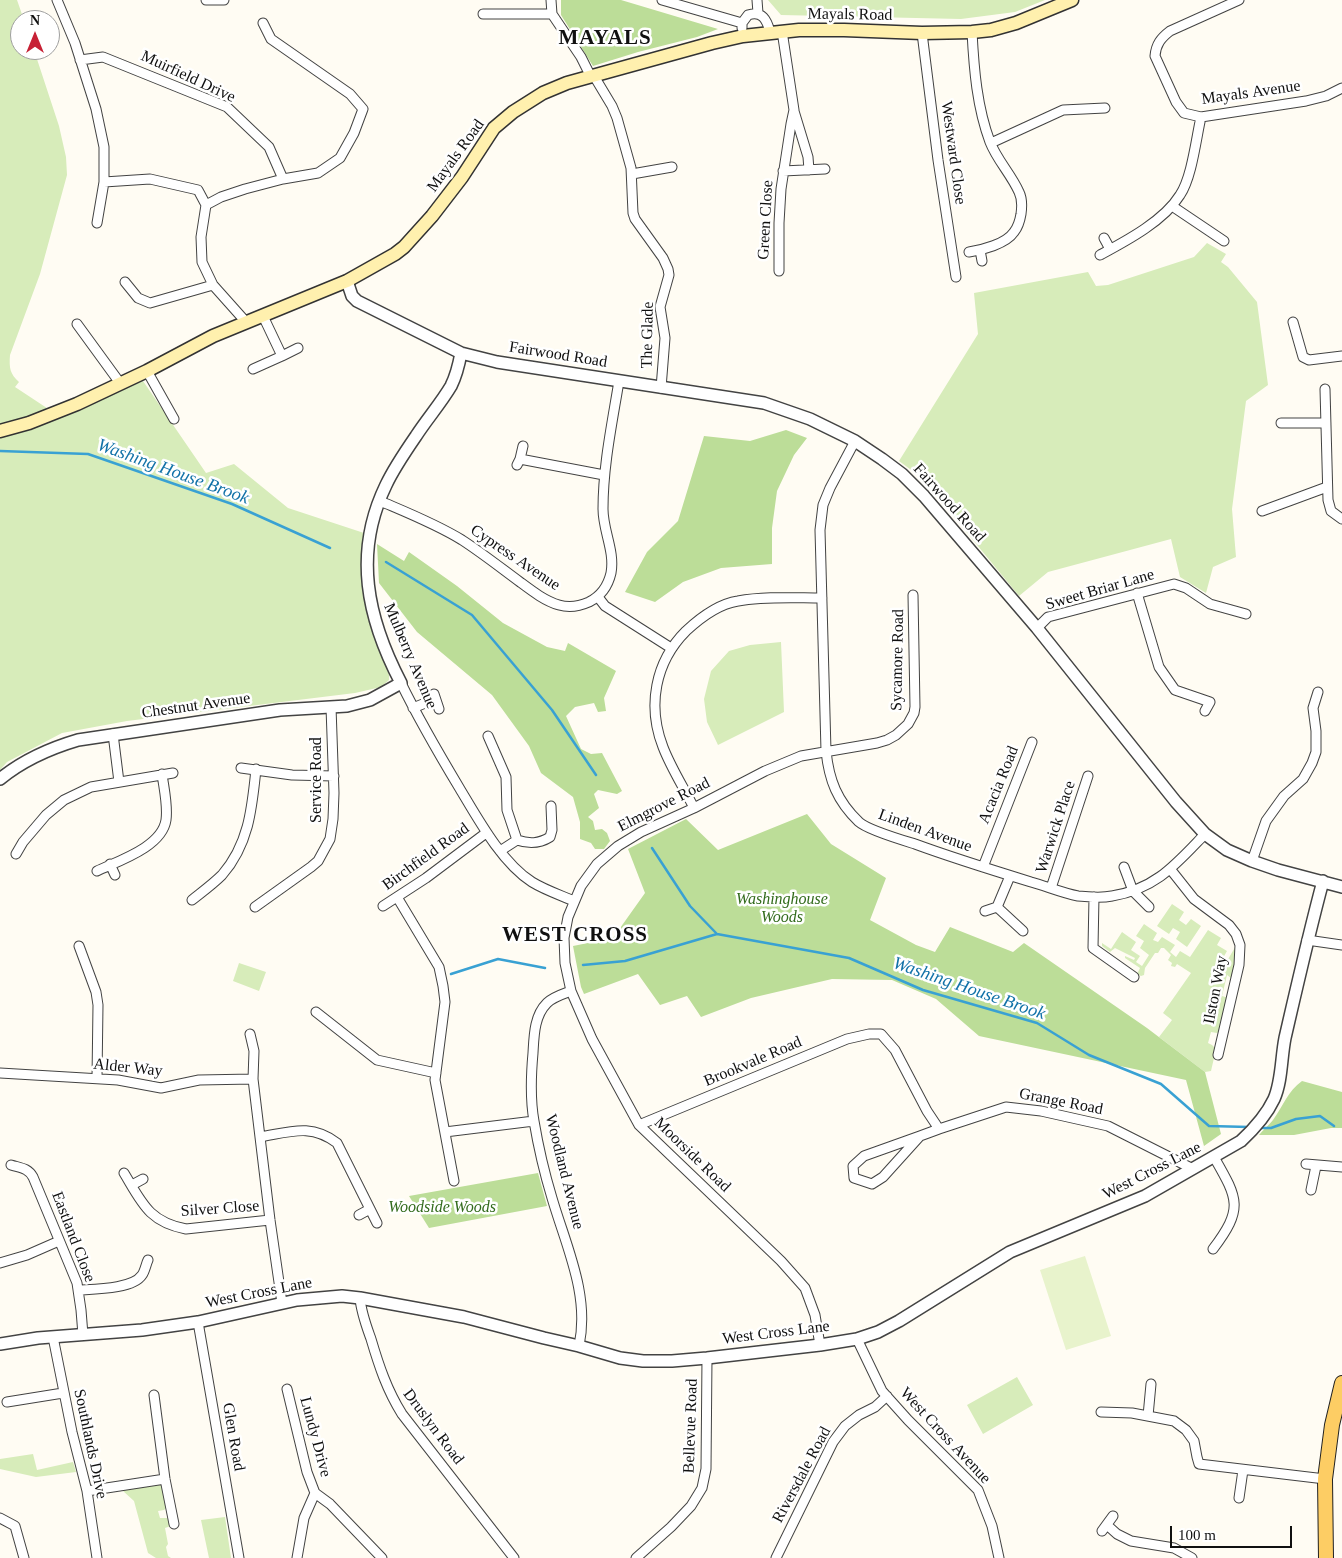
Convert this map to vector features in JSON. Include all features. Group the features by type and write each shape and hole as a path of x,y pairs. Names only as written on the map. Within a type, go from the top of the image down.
{"main road":[{"name":"Mayals Road","path":"0,431 28,423 77,404 147,371 213,336 347,281 395,254 404,247 432,216 462,177 494,128 513,112 567,83 743,36 776,32 844,30 922,33 991,30 1016,23 1072,0"},
{"path":"1326,1558 1325,1479 1332,1425 1342,1383"}],"street":[{"path":"57,0 75,44 96,109 104,147 104,182 97,223"},
{"path":"206,0 224,0"},
{"path":"483,14 552,14 551,0"},
{"path":"662,0 742,23"},
{"path":"757,0 758,13"},
{"name":"Mayals Avenue","path":"1239,0 1170,31 1161,38 1156,48 1155,56 1179,107 1184,113 1202,117 1306,101 1326,96 1342,88"},
{"path":"743,36 742,23 748,15 758,13 763,15 776,32"},
{"name":"The Glade","path":"552,14 612,106 632,174 633,213 663,258 668,269 669,276 660,307 664,338 661,388"},
{"path":"206,206 221,197 283,178 318,173 340,158 354,133 363,109 350,94 271,39 263,22"},
{"name":"Green Close","path":"776,32 794,110 808,157 809,170"},
{"path":"969,252 1000,243 1014,233 1020,221 1022,208 1020,193 1003,167 991,143 977,95 972,32"},
{"name":"Westward Close","path":"922,33 938,160 956,276"},
{"name":"Muirfield Drive","path":"80,60 103,56 227,108 269,147 283,178"},
{"path":"991,143 1062,110 1105,108"},
{"name":"Green Close","path":"779,271 781,189 790,124 794,110"},
{"path":"1100,254 1129,239 1149,225 1172,206 1181,194 1188,178 1202,117"},
{"path":"632,174 672,166"},
{"name":"Green Close","path":"783,171 825,169"},
{"path":"104,182 150,179 198,190 206,206 201,237 202,262 213,285 246,322"},
{"path":"1172,206 1224,241"},
{"path":"1104,238 1110,249"},
{"path":"980,250 982,261"},
{"name":"Fairwood Road","path":"347,281 352,296 357,301 461,353 498,362 764,403 810,418 855,441 902,474 924,496 1037,628 1176,802 1205,834 1227,850 1252,861 1342,887"},
{"path":"125,282 138,298 150,303 213,285"},
{"path":"263,316 282,356"},
{"path":"1293,322 1302,357 1309,360 1342,356"},
{"path":"77,324 120,383"},
{"path":"252,369 298,348"},
{"name":"Mulberry Avenue","path":"461,353 451,386 392,473 380,501 369,540 367,563 372,613 413,708 486,833 518,870 532,882 574,901"},
{"path":"147,371 174,419"},
{"path":"619,381 604,475 603,512 611,549 611,574 606,586 598,597 605,606 671,648"},
{"path":"1326,389 1328,500 1331,511 1342,519"},
{"path":"1281,424 1326,424"},
{"name":"Linden Avenue","path":"855,441 823,505 820,530 826,751 828,772 842,803 860,823 889,836 1010,876 1078,896 1111,896 1133,891 1151,883 1171,870 1205,834"},
{"path":"522,446 519,462 604,475"},
{"path":"1262,511 1327,487"},
{"name":"Cypress Avenue","path":"380,501 449,532 546,600 570,607 583,604 598,597"},
{"name":"Sweet Briar Lane","path":"1037,628 1048,617 1174,584 1186,588 1210,604 1246,614"},
{"path":"1137,593 1159,667 1176,690 1210,702 1205,711"},
{"name":"Sycamore Road","path":"826,751 886,740 904,729 912,719 914,706 913,595"},
{"path":"694,808 663,747 656,717 655,698 658,677 671,648 699,618 722,605 754,599 822,598"},
{"name":"Chestnut Avenue","path":"0,779 59,746 78,740 303,707 347,706 370,700 398,677"},
{"path":"1252,861 1266,821 1284,796 1303,779 1312,763 1316,752 1313,708 1318,692"},
{"path":"413,708 434,696 439,709"},
{"name":"Service Road","path":"255,908 302,875 318,861 330,839 333,819 334,776 331,707"},
{"path":"113,734 118,782"},
{"path":"488,736 506,777 507,810 517,840"},
{"name":"Acacia Road","path":"983,867 1032,742"},
{"name":"Elmgrove Road","path":"564,938 568,917 581,886 597,864 618,846 641,832 694,808 765,771 801,756 826,751"},
{"path":"241,768 292,775 334,776"},
{"path":"192,900 221,875 235,858 248,827 256,769"},
{"path":"16,854 23,842 46,815 64,800 91,787 173,772"},
{"path":"97,871 144,848 162,832 166,821 166,804 162,774"},
{"name":"Warwick Place","path":"1051,888 1088,776"},
{"path":"500,850 517,840 526,843 538,842 550,836 552,830 552,806"},
{"name":"Birchfield Road","path":"383,906 486,833"},
{"path":"110,864 115,875"},
{"path":"1124,867 1133,891 1149,907"},
{"name":"Ilston Way","path":"1171,870 1194,899 1229,925 1236,934 1240,945 1239,965 1218,1055"},
{"path":"985,911 997,907 1010,876"},
{"name":"West Cross Lane","path":"0,1344 53,1337 142,1330 198,1322 297,1300 342,1296 464,1317 620,1358 643,1361 707,1358 820,1345 857,1339 878,1332 1010,1252 1145,1196 1244,1138 1265,1117 1276,1093 1284,1045 1307,940 1323,881"},
{"path":"397,897 439,967 445,1002 435,1080 454,1181"},
{"path":"1094,897 1093,948 1134,977"},
{"path":"997,907 1023,931"},
{"name":"Moorside Road","path":"564,938 565,963 571,991 592,1039 639,1125 782,1261 805,1288 816,1314 820,1345"},
{"path":"1307,940 1342,946"},
{"path":"79,946 96,992 98,1005 97,1078"},
{"name":"Woodland Avenue","path":"571,991 552,999 546,1004 537,1018 531,1075 534,1121 551,1196 572,1259 581,1301 582,1332 578,1346"},
{"path":"316,1012 377,1060 436,1073"},
{"path":"250,1034 254,1051 252,1079 282,1303"},
{"name":"Brookvale Road","path":"639,1125 847,1039 869,1034 881,1034 894,1050 927,1111 939,1129"},
{"name":"Alder Way","path":"0,1074 97,1078 161,1088 199,1080 252,1079"},
{"name":"Grange Road","path":"920,1136 883,1177 872,1184 854,1178 853,1166 864,1156 939,1129 1006,1107 1041,1111 1108,1126 1193,1169"},
{"path":"445,1132 534,1121"},
{"path":"260,1137 298,1131 314,1131 326,1135 337,1143 377,1223"},
{"path":"1213,1249 1229,1225 1234,1205 1229,1183 1214,1157"},
{"name":"Eastland Close","path":"12,1165 25,1169 34,1177 77,1283 83,1335"},
{"path":"1311,1190 1311,1165 1342,1167"},
{"name":"Silver Close","path":"124,1173 137,1196 154,1216 173,1226 193,1229 270,1220"},
{"path":"132,1185 143,1179"},
{"path":"359,1215 370,1209"},
{"path":"0,1263 27,1255 59,1241"},
{"path":"79,1290 133,1283 142,1275 148,1260"},
{"name":"Druslyn Road","path":"360,1298 362,1313 381,1375 391,1397 402,1414 514,1558"},
{"name":"Glen Road","path":"198,1322 239,1558"},
{"name":"Southlands Drive","path":"53,1337 87,1491 97,1558"},
{"name":"West Cross Avenue","path":"857,1339 882,1391 908,1420 978,1490 992,1526 999,1558"},
{"name":"Bellevue Road","path":"636,1558 678,1520 691,1506 702,1488 706,1469 707,1358"},
{"path":"1148,1416 1151,1384"},
{"name":"Lundy Drive","path":"287,1389 307,1472 315,1493 330,1504 382,1558"},
{"path":"7,1402 64,1393"},
{"path":"154,1395 165,1479 174,1524"},
{"name":"Riversdale Road","path":"776,1558 833,1442 845,1426 859,1415 875,1407 887,1396"},
{"path":"1101,1412 1132,1413 1174,1421 1186,1430 1194,1441 1200,1464 1325,1479"},
{"path":"1239,1498 1243,1470"},
{"path":"87,1491 165,1479"},
{"name":"Lundy Drive","path":"298,1558 304,1518 315,1493"},
{"path":"1113,1516 1104,1528 1131,1541 1174,1548 1192,1558"},
{"path":"0,1518 15,1526 24,1558"}],"green space":[{"path":"0,0 17,0 20,10 10,10 10,60 37,60 59,126 66,157 67,175 40,274 10,355 11,370 19,382 15,387 59,416 143,381 206,473 234,464 288,508 364,533 362,582 377,646 386,666 389,680 381,687 355,693 127,721 62,733 7,762 0,770"},
{"path":"561,0 621,0 718,29 697,37 593,66 561,15"},
{"path":"768,0 1045,0 1015,12 961,19 781,15"},
{"path":"1207,243 1226,254 1221,262 1228,267 1257,302 1268,385 1246,401 1232,509 1236,557 1213,567 1206,593 1180,577 1171,539 1048,572 1019,596 922,478 899,461 978,334 974,293 1088,272 1096,286 1108,285 1194,257"},
{"path":"786,430 807,438 794,455 777,491 772,528 772,564 721,568 683,582 655,602 625,592 647,552 678,521 704,436 750,441"},
{"path":"377,544 404,561 409,552 457,586 503,623 547,647 565,651 568,643 616,671 604,698 606,711 598,712 594,703 575,707 566,716 581,749 591,754 602,753 622,791 617,794 598,790 594,794 599,808 588,817 593,821 595,830 602,829 607,833 610,841 604,849 595,849 591,843 580,839 580,822 573,797 541,773 529,746 492,695 417,632 379,583"},
{"path":"781,642 784,712 718,745 707,722 704,699 711,671 729,651 750,645"},
{"name":"Washinghouse Woods","path":"807,814 831,844 886,878 870,920 916,945 935,952 950,927 1013,952 1024,943 1147,1028 1205,1072 1221,1134 1204,1146 1186,1080 979,1036 936,999 892,980 832,979 751,998 701,1017 687,996 660,1005 638,974 584,994 573,946 613,938 645,893 628,849 686,819 718,850"},
{"path":"1172,904 1184,912 1179,920 1186,925 1191,919 1201,926 1187,947 1176,939 1180,932 1173,928 1169,934 1157,926"},
{"path":"1144,924 1157,933 1153,940 1158,942 1162,937 1175,945 1170,952 1176,957 1180,951 1190,957 1208,930 1221,938 1217,945 1227,951 1223,958 1227,961 1237,944 1234,975 1231,978 1227,975 1222,996 1229,998 1222,1029 1217,1033 1211,1032 1208,1043 1216,1049 1211,1071 1205,1072 1159,1037 1172,1020 1163,1013 1191,973 1177,964 1175,967 1171,966 1172,963 1168,960 1171,955 1164,948 1161,948 1158,953 1155,953 1145,968 1144,975 1141,976 1137,974 1140,968 1125,958 1125,956 1134,960 1135,958 1115,948 1110,952 1102,946 1102,943 1111,949 1122,932 1136,942 1131,950 1140,956 1136,962 1142,966 1149,955 1140,948 1144,941 1136,936"},
{"path":"239,963 266,972 259,991 233,981"},
{"path":"1302,1081 1342,1092 1342,1128 1331,1128 1294,1135 1259,1135 1273,1120 1293,1089"},
{"name":"Woodside Woods","path":"538,1173 547,1206 429,1228 409,1196"},
{"path":"1085,1256 1111,1336 1066,1350 1040,1270"},
{"path":"1017,1377 1033,1405 983,1434 967,1405"},
{"path":"33,1454 37,1470 73,1462 76,1472 36,1477 0,1469 0,1459"},
{"path":"155,1483 162,1486 167,1507 164,1510 158,1511 160,1518 167,1518 171,1526 165,1528 168,1544 166,1547 168,1556 171,1558 156,1558 148,1553 134,1501 123,1491 131,1487"},
{"path":"225,1517 231,1558 209,1558 201,1520"}],"waterway":[{"name":"Washing House Brook","path":"0,451 88,454 232,504 330,548"},
{"name":"Washing House Brook","path":"386,562 472,615 552,710 596,775"},
{"name":"Washing House Brook","path":"652,848 690,906 717,934"},
{"name":"Washing House Brook","path":"583,965 625,961 717,934 849,958 923,990 1037,1023 1089,1055 1161,1084 1209,1126 1249,1127"},
{"name":"Washing House Brook","path":"451,974 498,959 545,968"},
{"name":"Washing House Brook","path":"1259,1128 1271,1128 1296,1119 1320,1116 1334,1126"}],"district":[{"name":"MAYALS","path":"605,39"},
{"name":"WEST CROSS","path":"575,936"}]}
